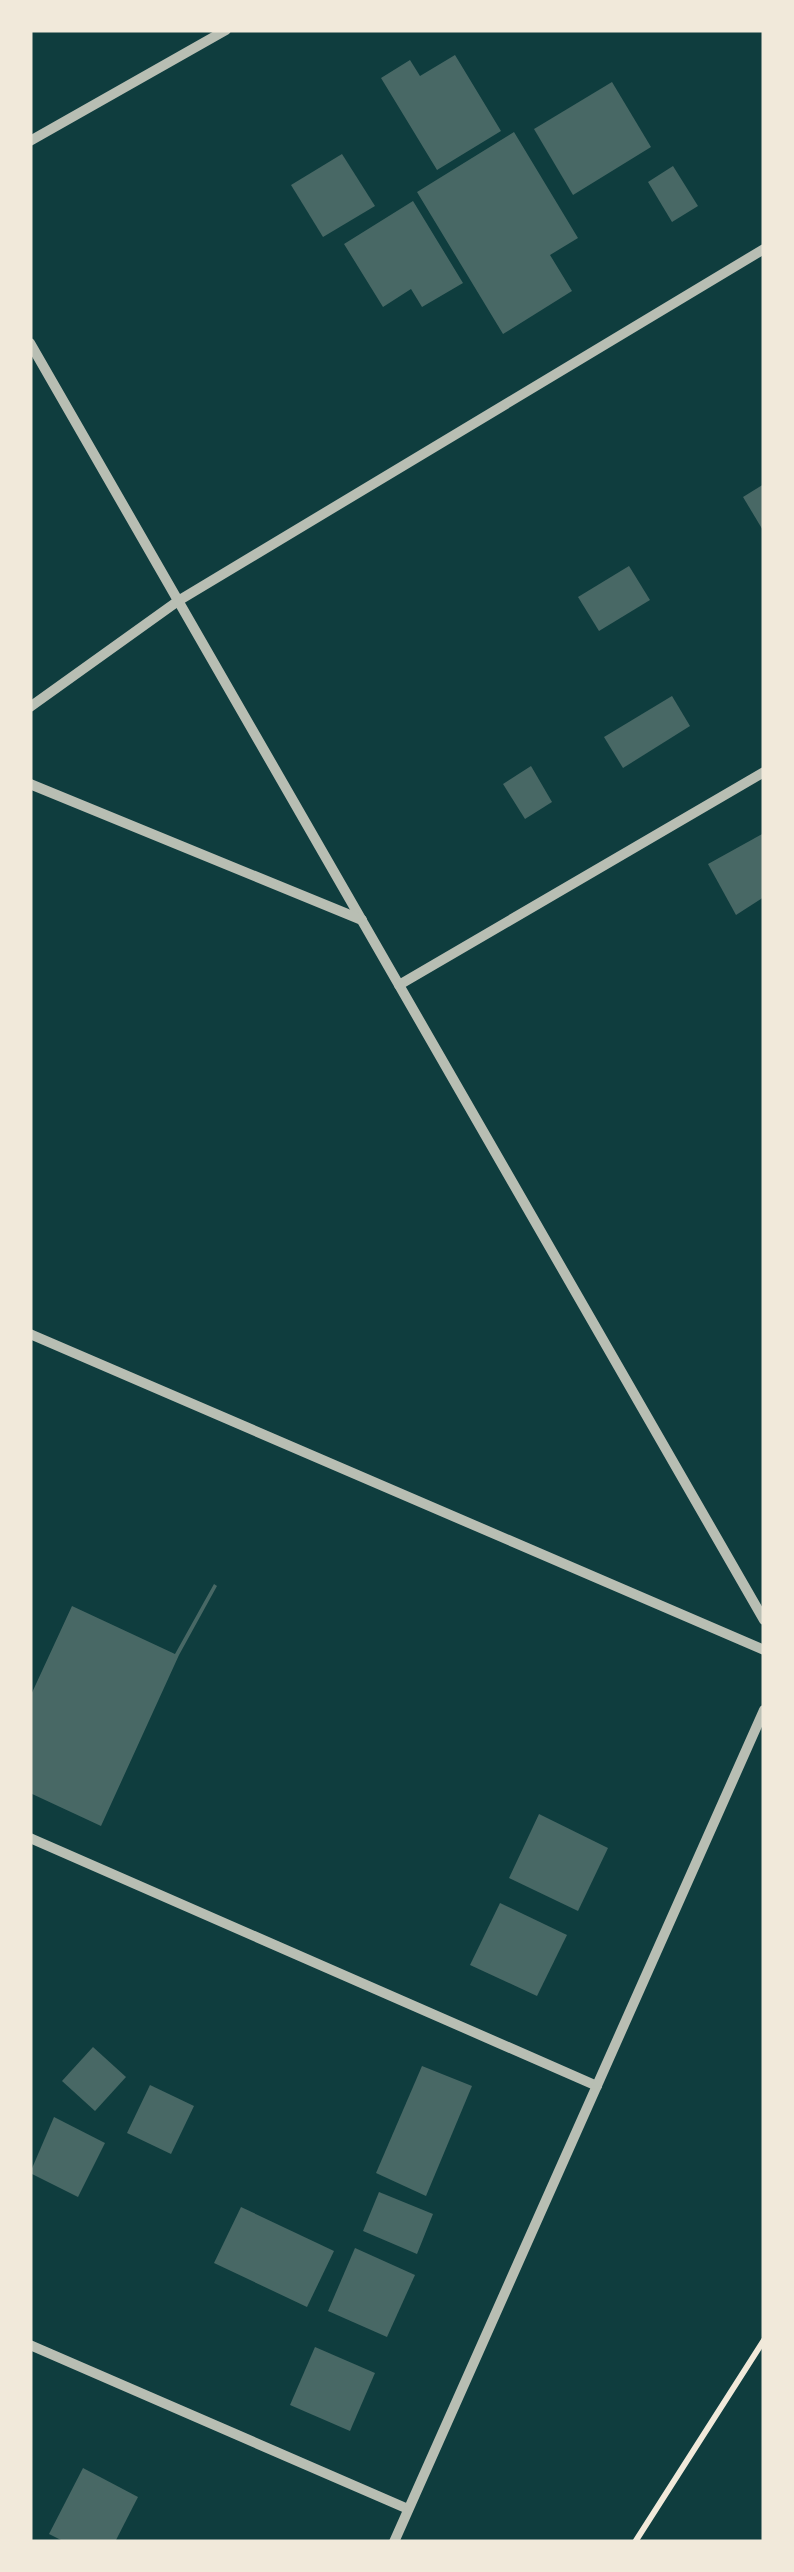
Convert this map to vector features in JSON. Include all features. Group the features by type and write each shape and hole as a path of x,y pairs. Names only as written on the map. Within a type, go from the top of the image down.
{"street":[{"path":"30,141 226,30"},
{"path":"30,707 178,601 764,249"},
{"path":"30,343 764,1620"},
{"path":"399,986 764,772"},
{"path":"30,784 362,920"},
{"path":"30,1334 764,1650"},
{"path":"394,2542 764,1710"},
{"path":"30,1838 597,2086"},
{"path":"30,2345 408,2509"}],"path":[{"path":"635,2542 764,2340"}],"building":[{"path":"455,55 501,131 437,170 381,78 410,60 420,76"},
{"path":"612,82 651,147 573,195 534,129"},
{"path":"514,132 578,238 550,255 572,291 503,334 417,192"},
{"path":"342,154 375,206 323,237 291,185"},
{"path":"673,166 698,206 672,222 648,182"},
{"path":"413,201 463,283 422,307 411,289 383,307 344,244"},
{"path":"764,484 764,532 743,497"},
{"path":"629,566 650,600 599,631 578,597"},
{"path":"672,696 690,726 623,768 604,737"},
{"path":"531,766 552,802 525,819 503,784"},
{"path":"764,833 764,897 736,915 708,864"},
{"path":"214,1584 217,1586 179,1655 101,1826 30,1793 30,1697 72,1606 175,1654"},
{"path":"539,1814 608,1848 578,1911 509,1878"},
{"path":"500,1903 567,1935 537,1996 470,1965"},
{"path":"93,2047 126,2077 95,2111 62,2081"},
{"path":"422,2066 472,2086 426,2196 376,2173"},
{"path":"150,2085 194,2106 171,2154 127,2133"},
{"path":"54,2117 105,2143 78,2197 30,2173"},
{"path":"379,2192 433,2214 417,2254 363,2231"},
{"path":"241,2207 334,2251 307,2307 214,2263"},
{"path":"355,2248 415,2275 387,2337 328,2311"},
{"path":"315,2347 375,2373 350,2431 290,2405"},
{"path":"83,2468 138,2497 115,2542 65,2542 49,2534"}]}
